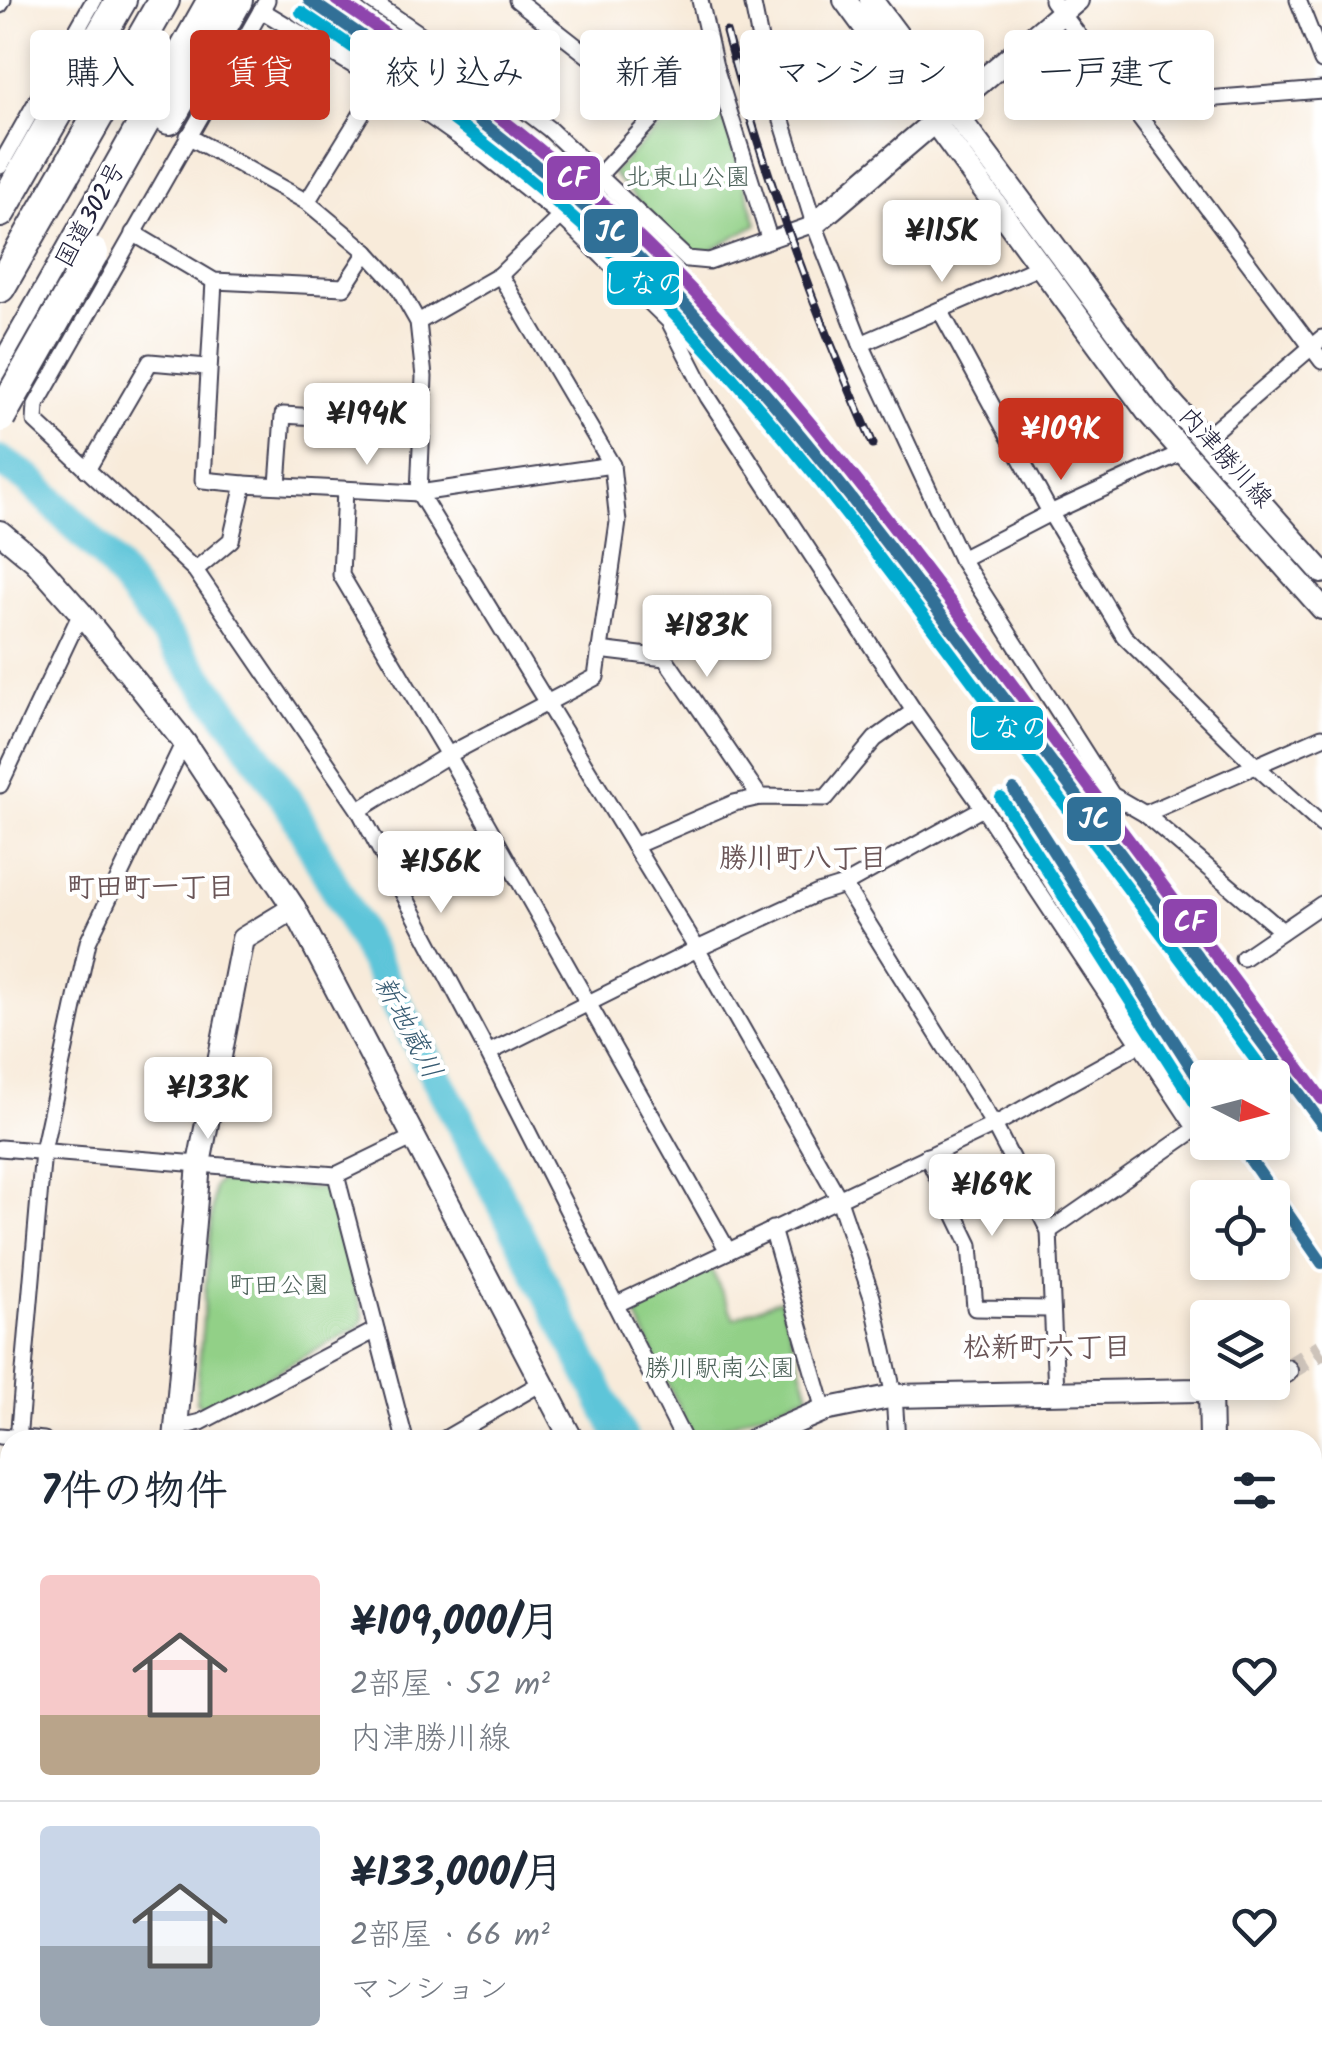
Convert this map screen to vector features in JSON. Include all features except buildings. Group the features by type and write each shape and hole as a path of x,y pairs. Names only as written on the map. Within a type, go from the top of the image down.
{"highway":[{"path":"2,208 120,0"},
{"path":"0,268 9,245 147,0"},
{"path":"0,287 164,0"},
{"path":"0,347 195,0"},
{"name":"国道302号","path":"0,378 213,0"},
{"path":"0,417 92,253 255,3"}],"street":[{"path":"0,166 94,0"},
{"path":"370,0 550,129 687,260 708,261 814,224 933,120"},
{"path":"516,0 580,50"},
{"path":"700,0 707,30"},
{"path":"752,0 766,68 814,224 860,344 961,560 1112,795 1145,814 1282,931"},
{"name":"内津勝川線","path":"845,0 870,30"},
{"name":"内津勝川線","path":"871,0 890,30"},
{"path":"1298,0 1322,60"},
{"path":"350,63 255,3 188,136 34,413 35,421 194,570 359,810 488,1053 679,1430"},
{"path":"984,75 1064,4 1081,30"},
{"path":"720,83 769,238"},
{"path":"1214,98 1322,90"},
{"path":"307,202 358,120"},
{"path":"435,120 562,216 669,321 708,397 1196,1129 1049,1232"},
{"path":"418,322 500,275 562,216 651,120"},
{"name":"内津勝川線","path":"946,120 1041,266 1147,411 1193,447 1322,572"},
{"name":"内津勝川線","path":"946,120 1193,447 1322,608"},
{"path":"961,560 1050,513 1193,447 1318,349 1142,120"},
{"path":"188,136 307,202 368,252 397,284 418,322 424,378 419,493 698,949 838,1197 872,1297 894,1396 896,1430"},
{"path":"133,232 214,281 344,287 368,252"},
{"path":"860,344 1041,266"},
{"path":"359,810 448,755 596,677 618,522 612,466 500,275"},
{"path":"214,281 203,480 419,493 612,466"},
{"path":"27,328 94,302"},
{"path":"940,310 1050,513 1124,636 1322,826"},
{"path":"87,470 150,362 207,367"},
{"path":"278,486 282,415 422,423"},
{"path":"194,570 231,540 244,484"},
{"path":"345,490 341,574 589,1001 728,1250"},
{"path":"0,532 35,561 184,742 294,908 567,1430"},
{"path":"0,786 81,614"},
{"path":"599,650 665,658 760,798"},
{"path":"634,846 734,803 760,798 826,798 875,739 914,711"},
{"path":"1145,814 1322,737"},
{"path":"19,1430 43,1152 88,942 184,742"},
{"path":"488,1053 698,949 818,893 844,886 983,808"},
{"path":"844,886 994,1125 1049,1232 1056,1392"},
{"path":"1243,958 1322,904"},
{"path":"176,1430 199,1164 243,940 294,908"},
{"path":"616,1304 994,1125 1140,1044"},
{"path":"0,1148 336,1175 416,1136"},
{"path":"927,1156 970,1245 975,1308 1052,1309"},
{"path":"336,1175 402,1430"},
{"path":"772,1229 824,1410"},
{"path":"184,1430 376,1330"},
{"path":"460,1430 543,1382"},
{"path":"777,1430 824,1410 894,1396 1190,1389"},
{"path":"1210,1400 1210,1430"}],"green space":[{"name":"北東山公園","path":"720,105 757,224 706,253 687,252 612,173 666,120 720,120"},
{"name":"町田公園","path":"219,1181 325,1189 330,1194 364,1318 360,1326 206,1410 196,1402 214,1187"},
{"name":"勝川駅南公園","path":"711,1269 734,1318 780,1299 809,1394 716,1430 689,1430 633,1308"}],"waterway":[{"name":"新地蔵川","path":"0,461 30,480 105,555 237,727 295,813 480,1159 618,1430"}],"tunnel":[{"path":"1290,1369 1322,1349"}],"railway":[{"path":"726,32 792,241 873,444"}],"transit line":[{"name":"JC","path":"309,0 519,151 635,254 738,362 834,476 925,594 1322,1124"},
{"name":"CF","path":"336,0 457,85 572,176 644,242 747,349 889,522 1322,1099"},
{"name":"しなの","path":"301,12 426,100 546,194 622,262 720,364 812,472 899,584 1256,1060"},
{"name":"JC","path":"1014,790 1190,1066"},
{"name":"しなの","path":"1001,798 1190,1095"},
{"name":"JC","path":"1250,1160 1322,1263"}],"district":[{"name":"勝川町八丁目","path":"803,859"},
{"name":"町田町一丁目","path":"151,888"},
{"name":"松新町六丁目","path":"1047,1348"}]}
